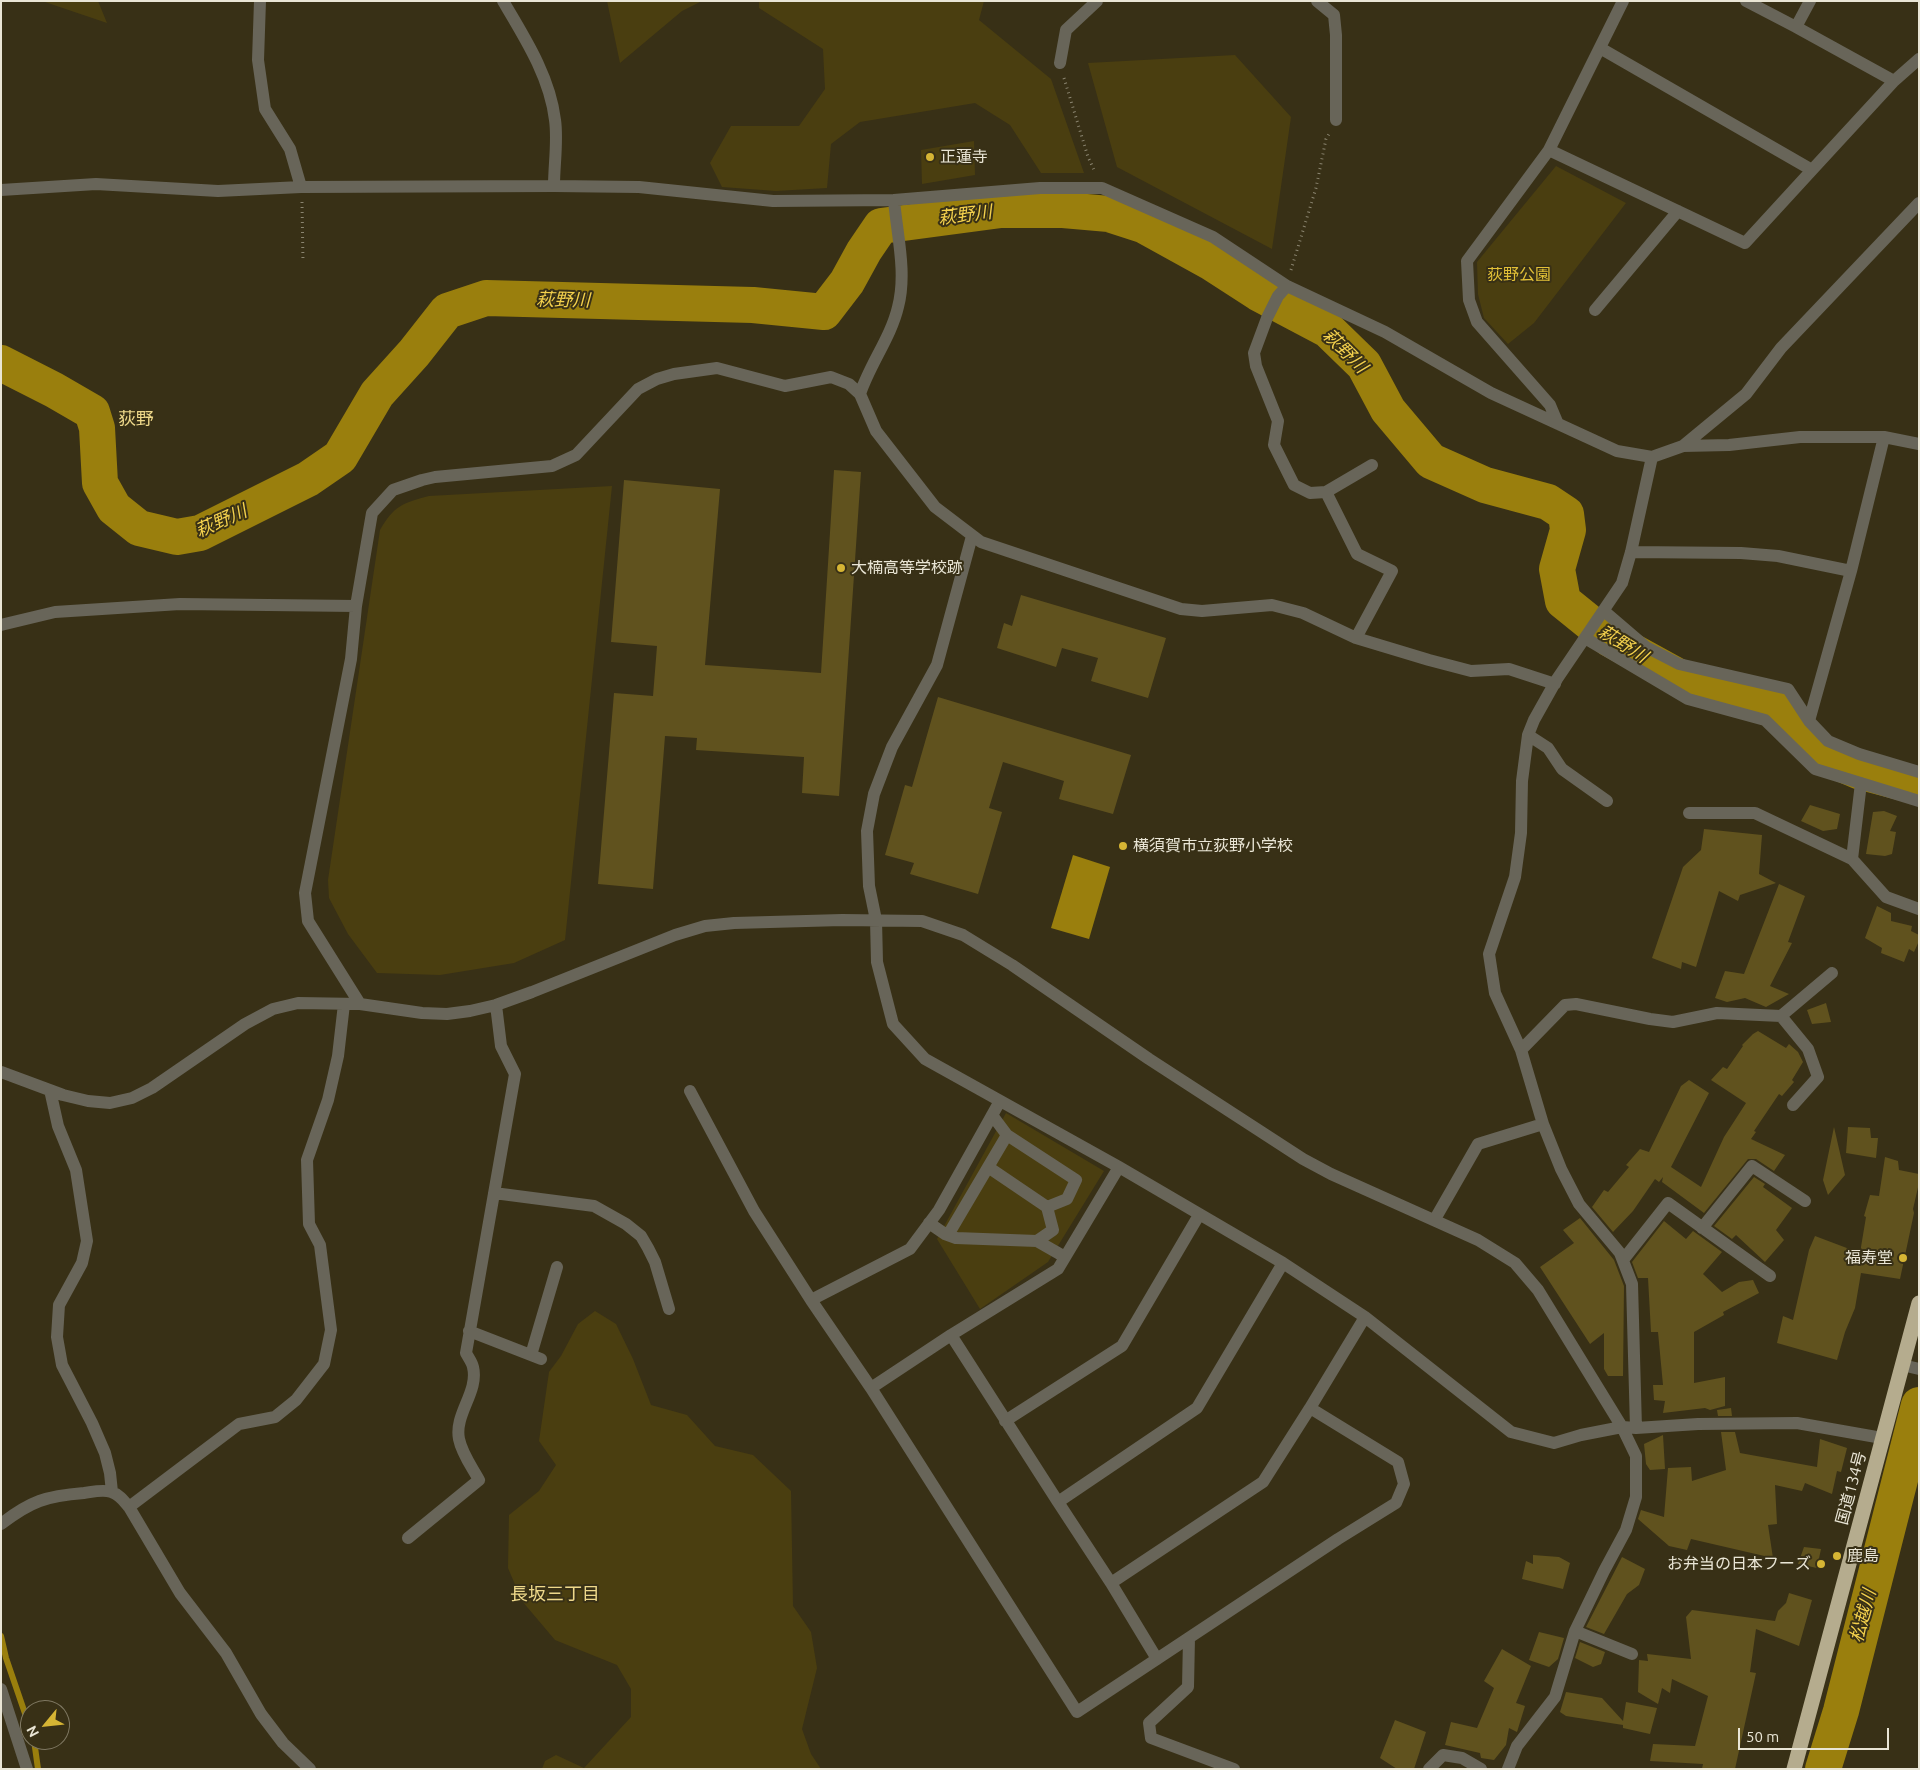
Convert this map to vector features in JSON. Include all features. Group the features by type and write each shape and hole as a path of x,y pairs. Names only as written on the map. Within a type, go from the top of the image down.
{"highway":[{"name":"国道134号","path":"1794,1769 1882,1438 1911,1367 1919,1303"}],"street":[{"path":"260,1 258,60 265,109 290,149 302,187"},
{"path":"503,1 532,51 544,77 556,120 554,186"},
{"path":"1060,63 1066,30 1097,1"},
{"path":"1317,1 1334,15 1336,36 1336,120"},
{"path":"1558,424 1550,405 1476,322 1469,300 1467,261 1549,150 1623,1"},
{"path":"1746,1 1894,81"},
{"path":"1796,27 1810,1"},
{"path":"1600,48 1812,170"},
{"path":"1549,150 1745,242 1894,81 1919,59"},
{"path":"1,190 96,184 218,190 302,187 639,187 773,201 894,200 1040,188 1102,188 1212,237 1282,291 1385,332 1491,393 1617,451 1652,457 1683,446 1729,445 1800,437 1884,437 1919,444"},
{"path":"860,394 866,375 883,344 898,308 902,281 894,200"},
{"path":"1683,446 1746,394 1781,348 1919,203"},
{"path":"1595,310 1678,211"},
{"path":"1282,291 1267,318 1254,353 1256,366 1278,421 1274,445 1294,485 1310,493 1326,492 1372,465"},
{"path":"360,1004 308,921 305,893 350,659 356,606 372,513 393,490 435,477 552,466 565,461 576,455 638,389 657,379 674,374 717,368 785,386 831,377 850,384 860,394 876,431 935,507 981,542 1181,609 1202,611 1272,605 1304,613 1356,638 1429,660 1472,670 1509,669 1555,684"},
{"path":"1809,721 1851,571 1884,437"},
{"path":"1636,1428 1632,1284 1620,1253 1579,1204 1561,1169 1543,1124 1522,1050 1495,994 1489,954 1515,877 1521,833 1522,781 1528,735 1534,720 1555,684 1622,583 1631,552 1652,457"},
{"path":"1326,492 1357,554 1392,571 1356,638"},
{"path":"972,536 937,665 892,746 874,794 867,831 869,886 876,920 877,962 893,1024 925,1058 1119,1167 1283,1263 1365,1317 1512,1432 1554,1443 1581,1434 1622,1427 1797,1423 1882,1438"},
{"path":"1631,552 1741,553 1778,556 1851,571"},
{"path":"1,625 55,612 180,604 356,606"},
{"path":"1604,611 1646,647 1678,664 1788,689 1809,721 1828,741 1859,754 1919,772"},
{"path":"1585,638 1688,699 1765,720 1814,769 1919,801"},
{"path":"1528,735 1548,748 1562,769 1607,801"},
{"path":"1852,859 1861,784"},
{"path":"1689,813 1755,813 1852,859 1886,897 1919,909"},
{"path":"1,1071 50,1090 88,1101 110,1103 132,1098 152,1088 245,1024 272,1009 298,1003 360,1004 422,1013 447,1014 470,1012 496,1005 675,935 705,926 734,923 922,921 962,935 1012,965 1149,1059 1303,1159 1331,1174 1435,1219 1478,1240 1515,1262 1538,1290 1622,1427 1636,1456 1636,1497 1626,1530 1575,1631 1555,1697 1517,1746 1508,1769"},
{"path":"1522,1050 1565,1005 1576,1004 1673,1022 1717,1013 1781,1016 1832,974"},
{"path":"128,1507 239,1424 275,1417 296,1400 324,1364 331,1330 320,1245 309,1224 307,1160 328,1100 338,1056 344,1004"},
{"path":"408,1538 480,1480 464,1454 459,1438 458,1425 473,1383 473,1367 466,1353 515,1074 501,1046 496,1005"},
{"path":"1781,1016 1808,1049 1818,1076 1793,1105"},
{"path":"50,1090 58,1126 76,1170 87,1240 82,1264 59,1305 57,1337 62,1365 105,1453 112,1492"},
{"path":"690,1091 754,1210 811,1300 871,1388 1077,1712 1338,1539 1396,1503 1404,1484 1398,1462 1310,1408"},
{"path":"811,1300 910,1249 939,1210 1000,1101"},
{"path":"992,1115 1007,1135 1076,1180 1067,1199 1047,1207"},
{"path":"1435,1219 1478,1144 1543,1124"},
{"path":"948,1235 1007,1135"},
{"path":"1702,1228 1752,1166 1806,1201"},
{"path":"988,1167 1047,1207 1053,1230 1037,1241"},
{"path":"871,1388 950,1335 1058,1269 1119,1167"},
{"path":"494,1193 594,1206 626,1224 641,1236 648,1248 655,1262 669,1309"},
{"path":"1623,1260 1668,1203 1770,1276"},
{"path":"1005,1421 1122,1346 1199,1214"},
{"path":"929,1223 956,1238 1037,1241 1065,1257"},
{"path":"1058,1502 1197,1408 1283,1263"},
{"path":"469,1331 536,1357 558,1267"},
{"path":"1111,1583 1263,1482 1365,1317"},
{"path":"950,1335 1111,1583 1157,1659"},
{"path":"1,1524 22,1508 59,1495 112,1492 120,1496 180,1593 226,1653 261,1714 284,1743 310,1769"},
{"path":"1575,1631 1632,1654"},
{"path":"1189,1638 1188,1687 1149,1723 1151,1738 1234,1769"},
{"path":"1,1689 27,1769"},
{"path":"1428,1769 1443,1755 1462,1758 1481,1769"}],"path":[{"path":"1060,63 1088,157 1102,188"},
{"path":"1282,291 1316,188 1326,139 1336,120"},
{"path":"302,187 303,262"}],"green space":[{"path":"42,1 98,1 107,23"},
{"path":"607,1 702,1 682,11 620,63"},
{"path":"759,1 984,1 979,20 1051,79 1084,173 1041,173 1010,125 975,103 860,122 831,144 827,188 776,191 722,187 710,163 731,126 799,126 825,89 823,49 759,8"},
{"path":"1235,55 1291,117 1272,249 1117,167 1088,63"},
{"path":"974,141 975,175 922,184 921,150"},
{"name":"荻野公園","path":"1556,166 1626,203 1534,323 1508,344 1484,318 1478,294 1477,262"},
{"path":"612,486 565,940 514,963 440,975 377,973 348,934 329,898 328,880 380,530 390,516 400,507 429,496"},
{"path":"1006,1113 1104,1171 1048,1262 980,1309 937,1239"},
{"path":"595,1311 616,1324 633,1359 651,1405 687,1415 715,1446 753,1455 791,1491 793,1606 811,1632 817,1668 802,1729 811,1754 821,1769 542,1769 545,1761 556,1755 584,1768 631,1717 631,1689 617,1665 555,1640 522,1601 508,1568 509,1515 539,1491 556,1465 539,1441 549,1372 561,1356 578,1324"}],"shaded area":[{"path":"1073,855 1110,867 1089,939 1051,928"}],"building":[{"path":"834,470 861,472 839,796 802,793 804,757 696,750 697,738 665,736 653,889 598,884 614,693 653,696 657,646 611,642 624,480 720,489 705,665 821,673"},
{"path":"1021,595 1166,638 1148,698 1091,681 1098,658 1062,648 1056,667 997,648 1004,623 1012,626"},
{"path":"938,697 1131,755 1113,814 1059,799 1064,781 1003,762 989,808 1002,812 978,894 910,874 914,863 885,855 905,785 912,787"},
{"path":"1810,805 1840,814 1837,829 1823,831 1801,821"},
{"path":"1884,811 1897,816 1890,831 1896,832 1892,854 1885,856 1866,854 1873,812"},
{"path":"1704,829 1762,835 1759,874 1776,883 1740,895 1738,901 1719,891 1696,967 1682,962 1681,969 1652,958 1683,867 1701,850"},
{"path":"1779,884 1805,896 1788,942 1792,943 1770,986 1789,994 1766,1007 1745,998 1727,1002 1715,998 1725,971 1744,974"},
{"path":"1877,906 1891,913 1891,921 1912,926 1911,931 1919,935 1919,941 1914,952 1909,949 1904,962 1881,953 1882,948 1865,938"},
{"path":"1826,1003 1831,1022 1812,1024 1807,1010"},
{"path":"1758,1031 1786,1048 1789,1044 1798,1052 1803,1062 1792,1080 1794,1082 1782,1096 1779,1094 1754,1131 1756,1132 1751,1139 1785,1155 1774,1171 1756,1159 1748,1159 1704,1213 1662,1182 1663,1177 1659,1182 1655,1179 1633,1211 1613,1232 1592,1207 1604,1190 1608,1192 1629,1167 1626,1165 1640,1149 1649,1152 1681,1086 1689,1080 1709,1093 1671,1167 1701,1187 1724,1137 1746,1103 1711,1080 1723,1067 1727,1069 1742,1045"},
{"path":"1834,1127 1845,1175 1828,1195 1823,1180"},
{"path":"1848,1127 1870,1128 1871,1138 1878,1138 1876,1158 1846,1153"},
{"path":"1885,1157 1898,1161 1899,1170 1919,1174 1919,1183 1913,1209 1914,1213 1900,1279 1861,1273 1855,1308 1845,1332 1837,1360 1777,1343 1783,1316 1793,1320 1809,1250 1815,1236 1860,1253 1866,1217 1864,1216 1870,1195 1879,1196"},
{"path":"1754,1177 1765,1184 1763,1187 1792,1208 1776,1230 1784,1240 1765,1262 1736,1235 1732,1239 1714,1226"},
{"path":"1580,1218 1614,1260 1624,1286 1623,1376 1608,1376 1604,1369 1604,1333 1590,1344 1540,1267 1574,1243 1563,1230"},
{"path":"1664,1221 1686,1239 1693,1231 1722,1252 1703,1274 1722,1292 1739,1282 1753,1280 1759,1293 1723,1312 1724,1315 1694,1332 1694,1383 1725,1377 1725,1406 1710,1410 1705,1408 1663,1413 1665,1401 1654,1400 1653,1385 1663,1385 1658,1332 1651,1332 1648,1278 1638,1278 1632,1262"},
{"path":"1731,1408 1732,1416 1718,1416 1717,1410"},
{"path":"1721,1432 1735,1432 1740,1453 1817,1467 1820,1439 1847,1448 1841,1472 1837,1471 1832,1494 1805,1483 1802,1491 1775,1485 1777,1524 1768,1525 1773,1558 1691,1539 1687,1550 1669,1546 1638,1519 1641,1510 1664,1517 1668,1468 1691,1467 1692,1481 1726,1470"},
{"path":"1663,1435 1665,1469 1650,1470 1646,1464 1644,1444"},
{"path":"1804,1547 1821,1549 1817,1568 1798,1564"},
{"path":"1533,1555 1559,1557 1570,1563 1563,1589 1522,1579 1526,1561 1533,1564"},
{"path":"1622,1557 1645,1569 1639,1585 1627,1594 1604,1634 1586,1627"},
{"path":"1789,1593 1812,1600 1799,1646 1756,1629 1750,1672 1756,1673 1735,1769 1702,1769 1703,1764 1650,1761 1653,1744 1695,1746 1708,1696 1672,1679 1670,1693 1662,1688 1658,1704 1638,1692 1639,1660 1648,1661 1647,1654 1691,1659 1686,1617 1692,1610 1775,1621 1778,1611 1786,1603"},
{"path":"1539,1632 1564,1638 1558,1659 1549,1667 1529,1660"},
{"path":"1580,1642 1605,1652 1601,1664 1593,1667 1575,1658"},
{"path":"1502,1649 1531,1666 1516,1703 1525,1706 1517,1732 1509,1728 1506,1745 1494,1760 1481,1758 1480,1753 1445,1745 1451,1722 1477,1728 1494,1688 1484,1681"},
{"path":"1566,1692 1602,1698 1623,1721 1626,1702 1657,1708 1650,1734 1623,1728 1623,1725 1566,1716 1560,1712"},
{"path":"1395,1720 1426,1732 1414,1769 1397,1769 1380,1758"}],"waterway":[{"name":"萩野川","path":"1,363 92,412 97,428 100,483 114,508 139,528 177,537 200,533 308,479 340,457 377,394 414,353 447,311 486,298 753,305 824,312 847,282 864,251 881,226 1001,210 1063,210 1109,214 1143,225 1210,262 1258,293 1328,330 1364,365 1388,410 1431,461 1485,485 1548,502 1566,514 1568,530 1557,569 1563,601 1610,639 1690,683 1725,696 1755,701 1781,709 1818,754 1858,771 1919,787"},
{"name":"松越川","path":"1823,1769 1841,1711 1919,1405"},
{"path":"1,1636 6,1658 20,1700"},
{"path":"35,1750 38,1769"}],"place":[{"name":"正蓮寺","path":"930,157"},
{"name":"大楠高等学校跡","path":"841,568"},
{"name":"横須賀市立荻野小学校","path":"1123,846"},
{"name":"福寿堂","path":"1903,1258"},
{"name":"鹿島","path":"1837,1556"},
{"name":"お弁当の日本フーズ","path":"1821,1564"}],"district":[{"name":"荻野","path":"136,419"},
{"name":"長坂三丁目","path":"555,1594"}]}
